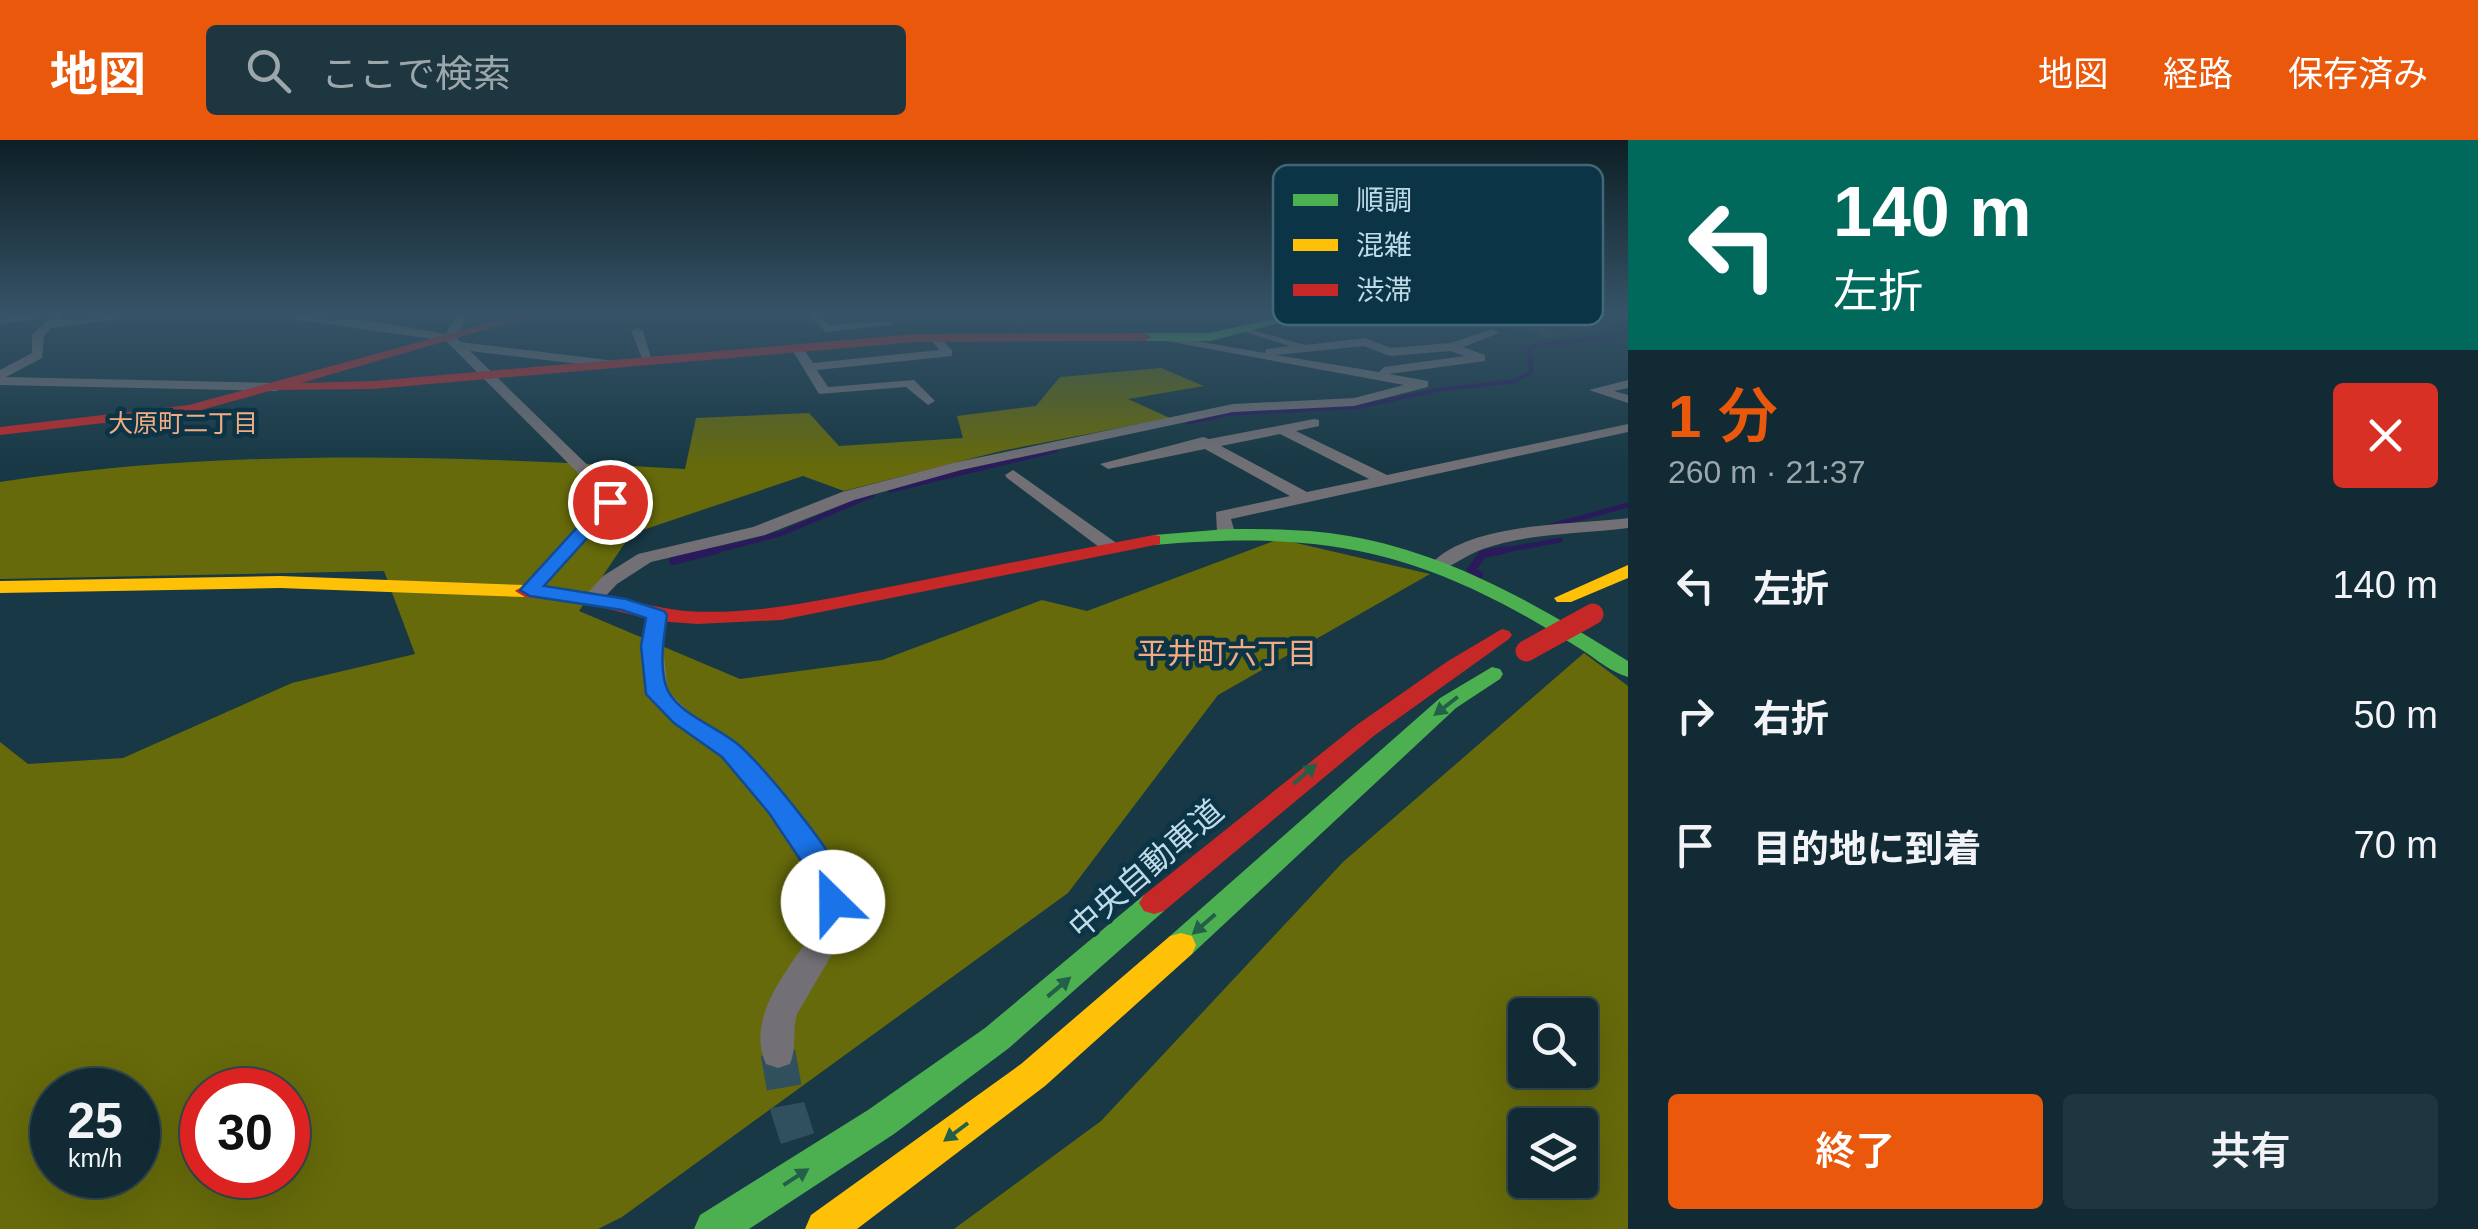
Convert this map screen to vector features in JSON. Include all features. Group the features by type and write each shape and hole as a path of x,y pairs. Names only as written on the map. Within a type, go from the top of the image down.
{"main road":[{"path":"0,430 136,418 365,365"},
{"path":"277,387 354,386 601,365"},
{"path":"0,587 280,582 530,590 592,599 657,615 698,618 781,614 1109,546 1226,532 1326,535 1380,545 1440,564 1513,601 1628,670"},
{"name":"中央自動車道","path":"714,1229 881,1122 998,1038 1315,765 1426,683 1564,598 1628,571"},
{"path":"825,1229 1033,1075 1448,703 1526,651 1602,610"}],"street":[{"path":"0,378 26,365"},
{"path":"478,365 610,502 530,590"},
{"path":"807,365 824,391 909,382 928,401"},
{"path":"592,599 610,580 645,558 759,531 848,496 959,466 1233,408 1354,402 1422,384 1302,365"},
{"path":"1359,374 1429,365"},
{"path":"0,378 277,387"},
{"path":"1628,384 1596,390 1628,399"},
{"path":"1108,464 1314,423"},
{"path":"1279,428 1387,482"},
{"path":"1226,532 1222,516 1628,428"},
{"path":"1204,442 1308,499"},
{"path":"1012,475 1109,546"},
{"path":"1440,564 1450,555 1489,542 1628,523"},
{"path":"657,615 652,646 657,694 682,718 731,751 787,817 830,882 836,922 781,1011 776,1030 778,1053"}],"shaded area":[{"path":"1161,368 1204,386 1128,399 1170,418 1001,451 844,491 803,476 631,534 579,611 740,679 882,660 1042,600 1087,611 1279,539 1430,574 1218,695 1068,893 622,1217 598,1229 0,1229 0,742 28,764 123,758 292,683 415,654 384,571 0,579 0,482 171,463 257,459 428,458 685,469 696,418 809,413 839,446 963,438 957,416 1036,406 1060,377"},
{"path":"1584,653 1628,686 1628,1229 954,1229 1101,1121 1343,862"}],"waterway":[{"path":"1202,419 1357,407 1437,390 1515,381 1531,372 1530,365"},
{"path":"1188,422 1214,417"},
{"path":"890,490 1056,450"},
{"path":"706,553 780,534 872,495"},
{"path":"1551,526 1628,505"},
{"path":"1490,553 1560,540"},
{"path":"673,561 716,550"},
{"path":"1479,575 1471,570 1483,554 1504,550"}],"tunnel":[{"path":"778,1053 788,1109 806,1165"}],"traffic: fast":[{"path":"1154,540 1291,534 1350,541 1405,555 1458,574 1511,600 1628,670"},
{"path":"1181,945 1448,703 1492,674"},
{"path":"714,1229 881,1122 997,1038 1154,903"}],"traffic: slow":[{"path":"1564,598 1628,571"},
{"path":"0,587 280,582 525,591"},
{"path":"825,1229 1033,1075 1181,945"}],"traffic: jam":[{"path":"0,431 190,409 350,365"},
{"path":"277,387 373,385 606,365"},
{"path":"525,591 592,599 657,615 697,618 781,614 1154,540"},
{"path":"1526,651 1593,614"},
{"path":"1154,903 1323,763 1410,697 1502,635"}],"district":[{"name":"大原町二丁目","path":"183,423"},
{"name":"平井町六丁目","path":"1227,653"}],"route":[{"path":"610,502 530,590 626,605 657,615 652,646 657,694 682,718 731,751 778,806 830,882 833,902"}]}
